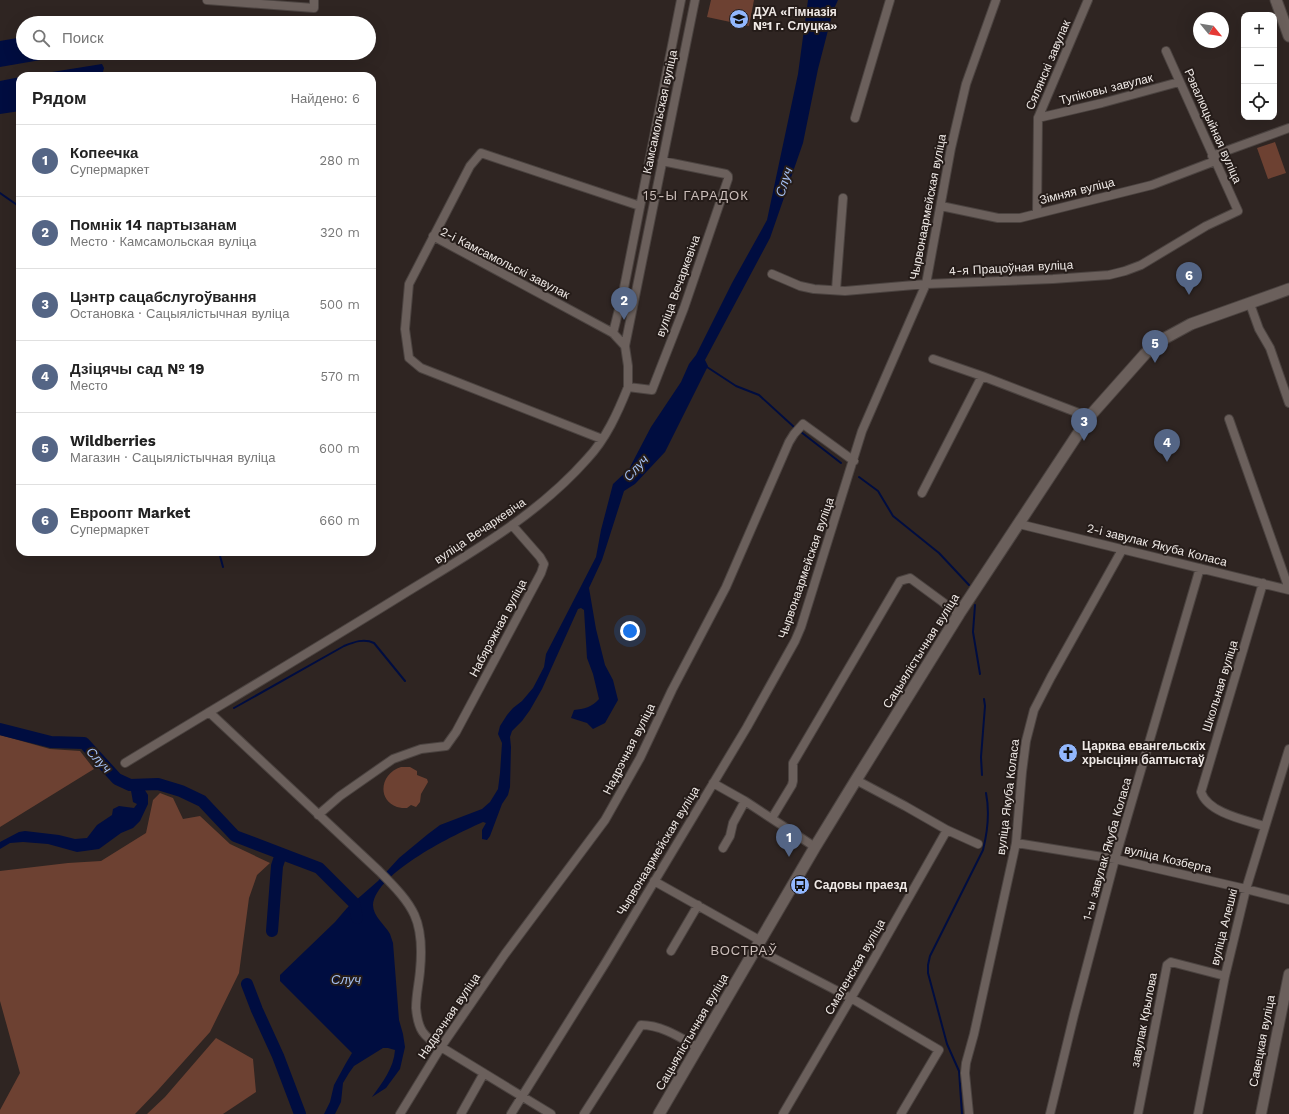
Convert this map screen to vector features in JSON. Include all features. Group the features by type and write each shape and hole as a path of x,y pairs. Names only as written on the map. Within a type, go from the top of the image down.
{"main road":[{"path":"1276,0 1289,36"},
{"name":"Сацыялістычная вуліца","path":"659,1114 699,1048 815,847 856,780 959,614 1090,417 1145,354 1158,342 1191,324 1289,289"}],"street":[{"path":"207,0 314,8 314,0"},
{"name":"Камсамольская вуліца","path":"613,333 623,293 681,0"},
{"name":"Камсамольская вуліца","path":"625,346 695,0"},
{"path":"855,118 890,0"},
{"name":"Чырвонаармейская вуліца","path":"511,1114 606,962 747,728 802,627 862,431 926,284 966,84 996,0"},
{"name":"Сялянскі завулак","path":"1037,213 1038,118 1088,0"},
{"name":"Рэвалюцыйная вуліца","path":"1166,51 1238,211"},
{"name":"Тупіковы завулак","path":"1038,118 1102,103 1179,82"},
{"name":"Зімняя вуліца","path":"941,206 998,218 1020,218 1152,184 1289,128"},
{"path":"433,236 470,166 481,153 640,206"},
{"name":"вуліца Вечаркевіча","path":"210,712 455,563 533,510 588,459 618,412 628,387 652,390 684,308 728,179 726,174 662,161"},
{"path":"836,290 843,198"},
{"name":"4-я Працоўная вуліца","path":"772,274 800,286 814,289 856,290 926,284 1053,279 1109,274 1125,271 1141,265 1206,226 1238,211"},
{"name":"2-і Камсамольскі завулак","path":"602,439 420,368 408,358 405,329 409,284 433,236 613,333 625,346"},
{"path":"1250,304 1259,329 1270,348 1289,403"},
{"path":"625,346 628,366 628,387"},
{"path":"933,359 1090,417"},
{"path":"922,493 982,376"},
{"path":"1229,419 1289,590"},
{"name":"Надрэчная вуліца","path":"400,1114 441,1048 505,954 605,820 640,758 672,690 726,587 789,442 794,434 803,424 854,461"},
{"name":"2-і завулак Якуба Коласа","path":"1019,524 1289,590"},
{"name":"Набярэжная вуліца","path":"318,815 340,796 394,759 421,749 446,746 456,732 541,573 544,564 540,557 512,525"},
{"name":"вуліца Якуба Коласа","path":"969,1114 965,1073 966,1063 976,1026 1016,843 1026,741 1034,710 1054,670 1122,550"},
{"name":"1-ы завулак Якуба Коласа","path":"1050,1114 1115,859 1200,568"},
{"path":"772,818 792,785 793,763 900,581 910,578 959,614"},
{"name":"Школьная вуліца","path":"1263,583 1201,792 1202,796 1214,808 1264,826"},
{"path":"125,763 210,712 379,871 401,894 409,905 417,919 420,932 421,946 416,1008 419,1026 423,1034 441,1048 551,1114"},
{"name":"вуліца Алешкі","path":"1198,1114 1225,976 1246,889 1264,826 1289,749"},
{"path":"856,780 947,830 978,844"},
{"path":"713,783 745,801 815,847"},
{"path":"723,848 729,839 733,823 745,801"},
{"name":"Смаленская вуліца","path":"783,1114 947,830"},
{"name":"вуліца Козберга","path":"1016,843 1115,859 1289,900"},
{"path":"654,881 698,905 758,945 939,1050 901,1114"},
{"path":"671,951 698,905"},
{"name":"завулак Крылова","path":"1138,1114 1167,965 1171,962 1225,976"},
{"name":"Савецкая вуліца","path":"1261,1114 1289,974"},
{"path":"584,1114 641,1025 648,1025 670,1032 699,1048"},
{"path":"461,1114 484,1073"}],"shaded area":[{"path":"711,0 754,0 749,26 707,17"},
{"path":"1275,142 1286,173 1268,179 1257,148"},
{"path":"0,735 50,749 80,751 94,769 0,827"},
{"path":"401,767 410,767 417,771 417,775 427,779 428,782 421,794 420,802 416,807 411,805 407,808 397,807 390,803 386,798 384,792 385,780 394,770"},
{"path":"160,793 173,798 183,819 200,816 230,844 270,863 257,875 249,898 239,973 210,1032 135,1114 0,1114 0,1110 20,1073 0,1001 0,871 68,863 101,861 146,833 153,800"},
{"path":"216,1038 253,1059 256,1092 223,1114 147,1114 165,1097"}],"water":[{"name":"Случ","path":"808,0 838,0 833,11 818,69 803,143 770,238 705,360 708,366 665,452 635,484 624,491 602,560 589,588 596,629 605,665 613,680 618,700 605,723 593,729 587,723 571,718 574,710 588,707 599,699 593,674 587,658 584,610 581,608 578,609 542,689 530,710 512,731 510,737 510,787 490,836 487,840 482,839 482,830 486,823 483,822 455,835 402,867 377,892 373,905 375,913 390,934 393,943 399,1020 405,1047 400,1069 386,1088 372,1097 387,1075 394,1057 395,1050 383,1048 354,1066 343,1083 341,1102 335,1114 324,1114 330,1102 334,1085 352,1053 280,981 280,975 335,922 347,908 378,881 399,858 440,825 482,809 490,802 498,789 502,743 498,734 500,726 513,708 522,701 533,688 544,667 546,654 596,557 601,530 613,484 629,469 651,427 681,382 732,283 767,220 798,74"},
{"path":"16,38 16,60 40,60 0,67 0,41"},
{"path":"102,64 104,68 103,72 52,72"},
{"path":"16,78 16,112 0,114 0,81"},
{"path":"141,784 148,795 148,804 140,821 133,828 121,833 99,849 77,852 48,844 23,842 10,843 0,849 0,842 19,832 25,831 59,835 75,839 87,838 97,825 112,815 113,809 119,806 134,808 137,804 133,802 130,785"}],"waterway":[{"path":"0,193 16,204"},
{"path":"707,367 736,386 759,395 794,427"},
{"path":"801,432 841,463"},
{"path":"859,477 878,491 893,516 939,553 969,585"},
{"path":"220,556 223,567"},
{"path":"975,605 973,632 980,674"},
{"path":"234,708 344,646 359,641 374,643 405,681"},
{"path":"982,775 981,757 985,706 984,699"},
{"name":"Случ","path":"0,729 51,742 84,743 117,779 130,785 158,784 181,791 202,801 235,836 319,868 354,903 357,918"},
{"path":"962,1114 959,1071 947,1044 928,973 928,965 930,956 983,850 988,822 986,793"},
{"path":"272,931 277,866 281,854"},
{"path":"247,984 278,1056 300,1114"}],"place":[{"name":"ДУА «Гімназія №1 г. Слуцка»","path":"739,19"},
{"name":"Евроопт Market","path":"1189,295"},
{"name":"Помнік 14 партызанам","path":"624,320"},
{"name":"Wildberries","path":"1155,363"},
{"name":"Цэнтр сацабслугоўвання","path":"1084,441"},
{"name":"Дзіцячы сад № 19","path":"1167,462"},
{"name":"Царква евангельскіх хрысціян баптыстаў","path":"1068,753"},
{"name":"Копеечка","path":"789,857"},
{"name":"Садовы праезд","path":"800,885"}],"district":[{"name":"15-Ы ГАРАДОК","path":"696,195"},
{"name":"ВОСТРАЎ","path":"744,950"}]}
